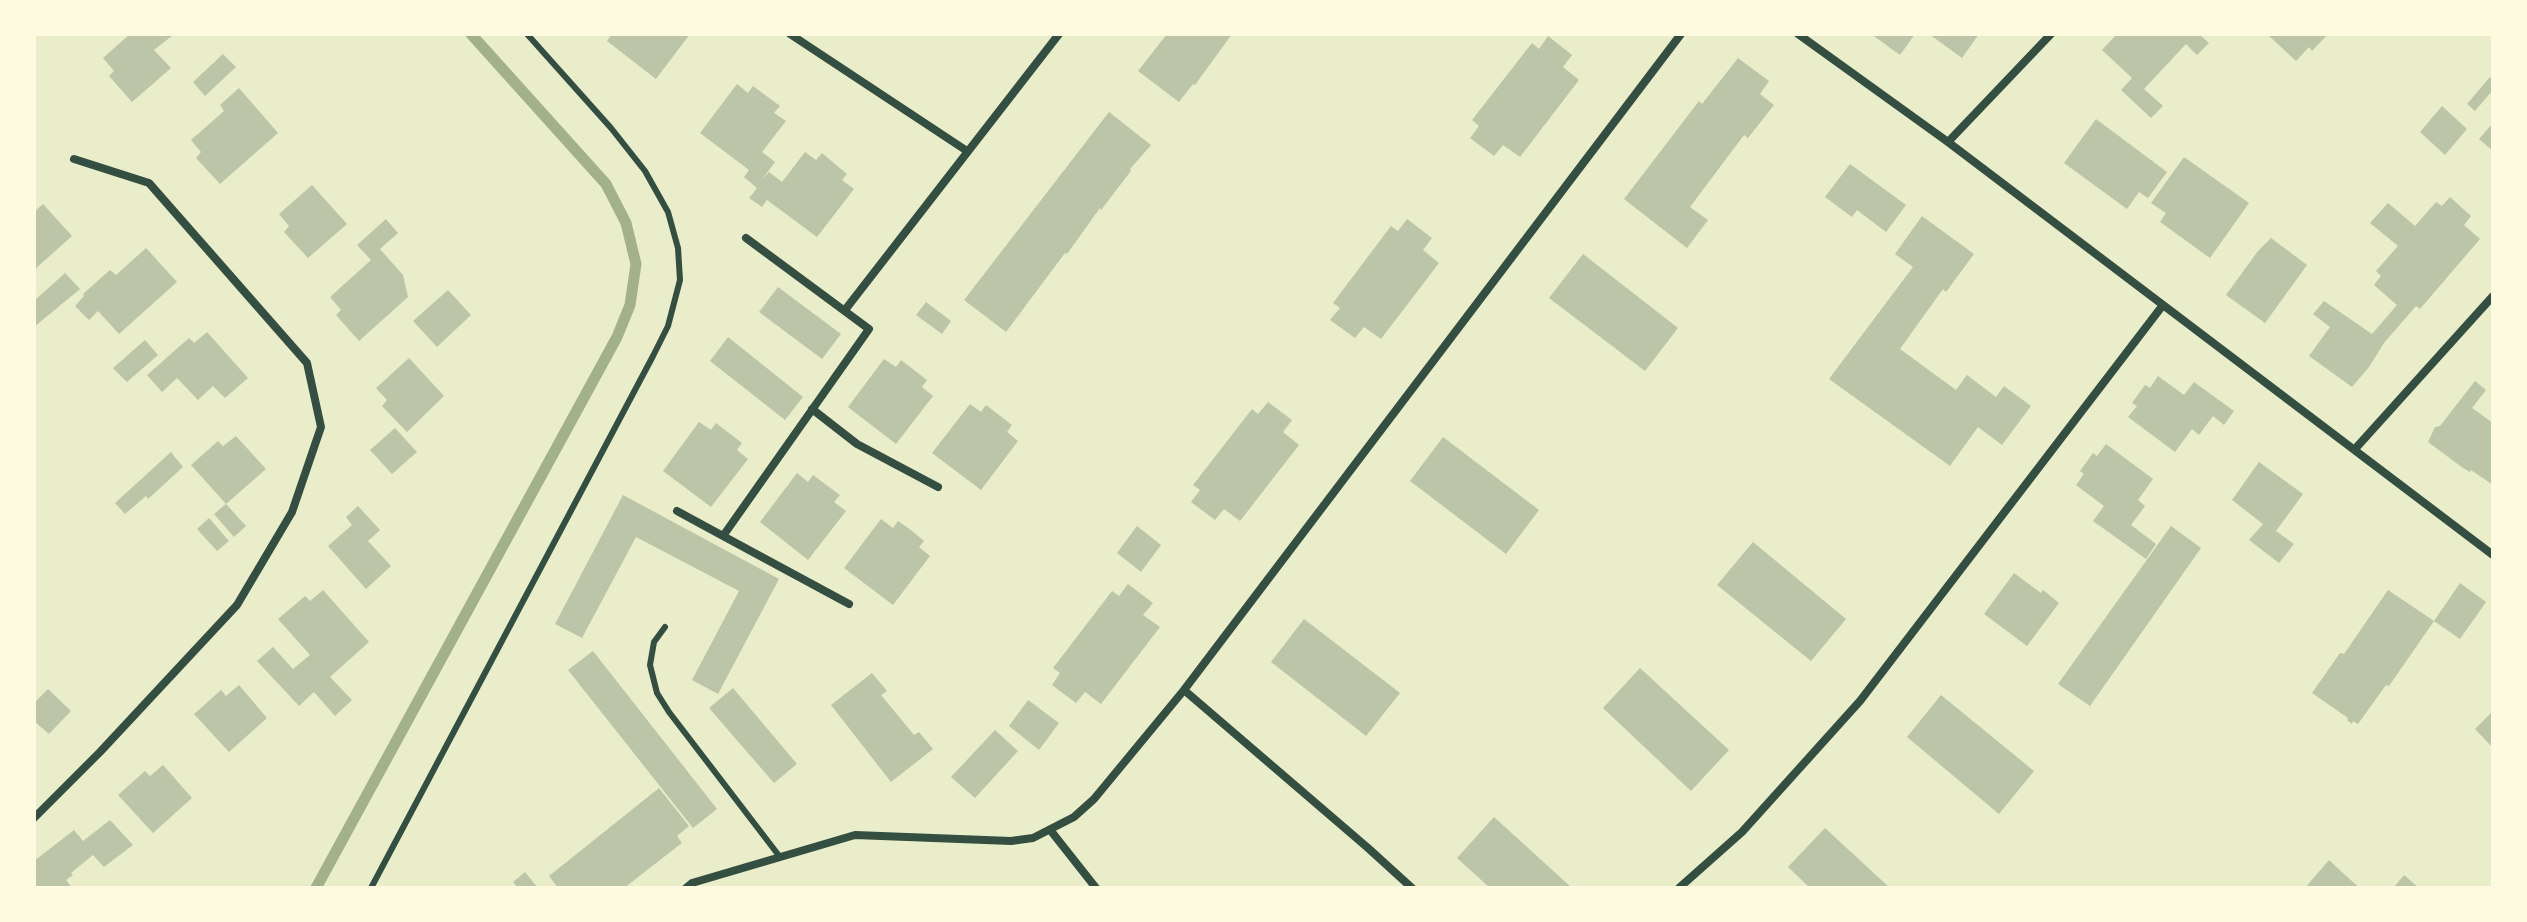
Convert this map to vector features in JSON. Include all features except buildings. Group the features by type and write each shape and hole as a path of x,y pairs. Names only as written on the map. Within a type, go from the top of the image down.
{"street":[{"path":"790,34 967,151"},
{"path":"845,310 1059,34"},
{"path":"686,888 692,883 855,835 1011,841 1033,838 1074,817 1094,799 1184,690 1681,34"},
{"path":"1798,34 1948,142 2493,555"},
{"path":"1948,142 2051,34"},
{"path":"34,818 237,605 292,512 321,427 307,363 149,183 74,159"},
{"path":"723,536 869,329 746,238"},
{"path":"2355,449 2493,296"},
{"path":"1679,888 1742,832 1860,701 2163,305"},
{"path":"812,409 857,444 938,487"},
{"path":"677,511 849,604"},
{"path":"1184,690 1412,888"},
{"path":"1051,831 1096,888"}],"lane":[{"path":"371,888 653,356 668,326 680,280 678,248 668,212 645,171 527,34"},
{"path":"665,627 654,642 650,665 657,693 780,857"}],"waterway":[{"path":"316,888 617,337 630,305 636,264 626,223 606,184 471,34"}]}
